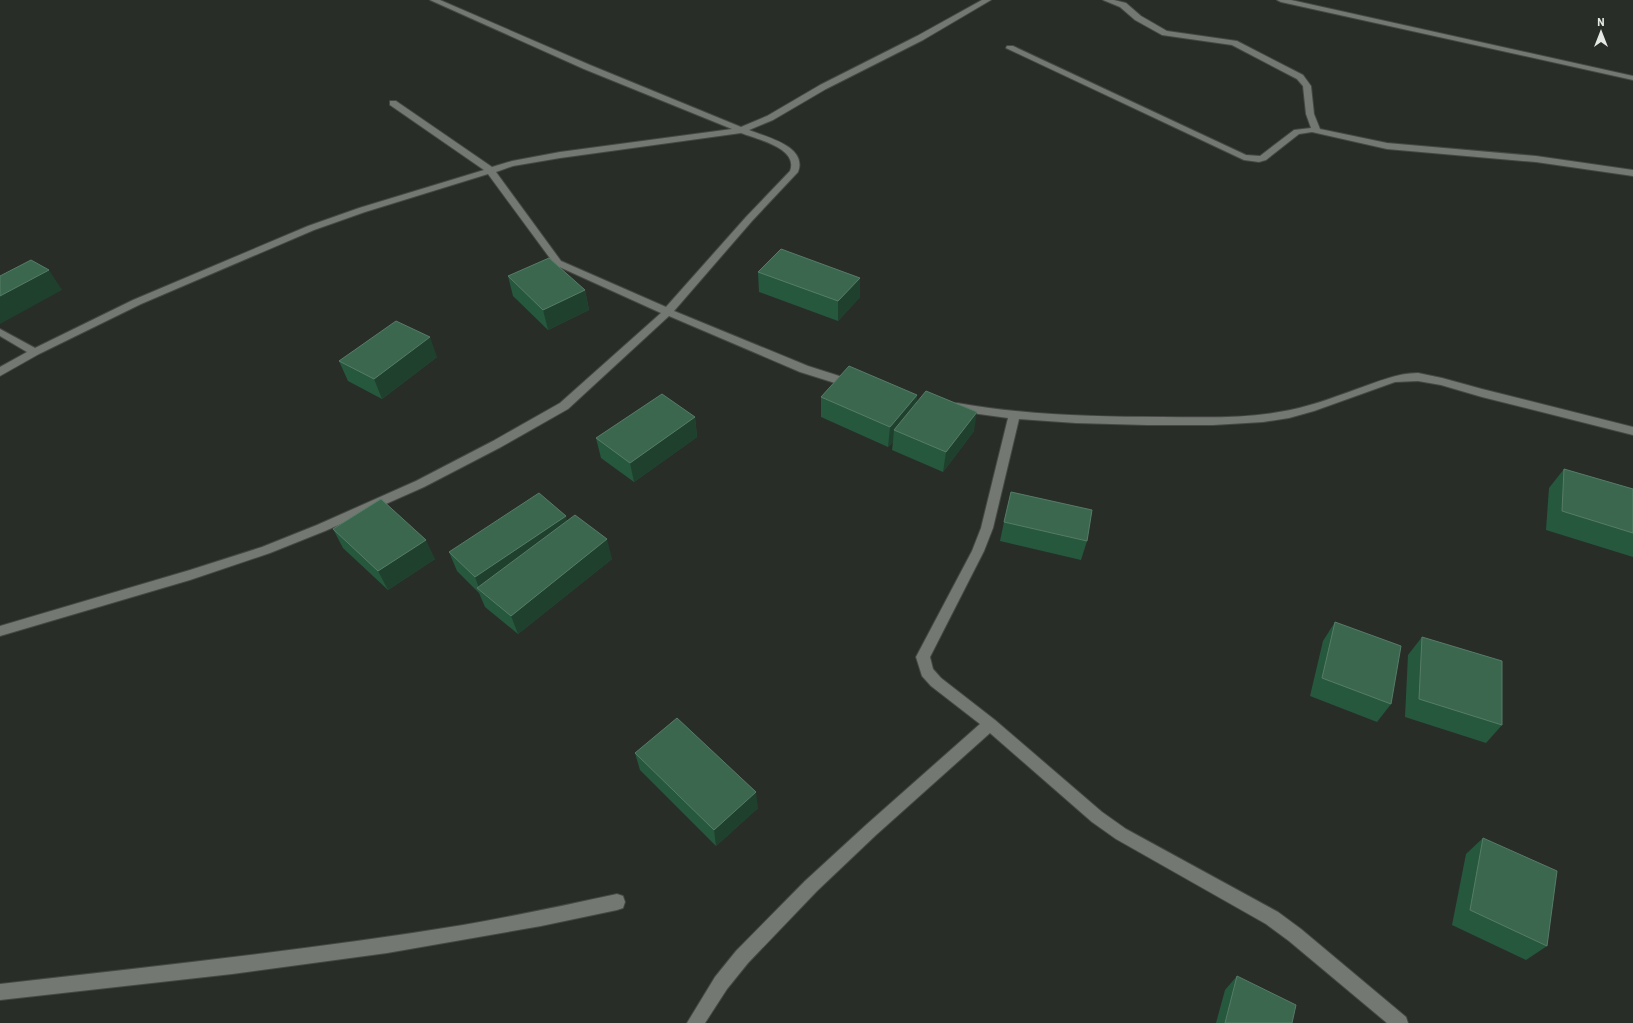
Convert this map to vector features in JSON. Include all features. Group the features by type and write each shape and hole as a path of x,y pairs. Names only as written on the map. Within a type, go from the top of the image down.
{"street":[{"path":"0,631 75,610 266,550 321,528 420,484 497,444 564,406 668,312 725,246 794,172 797,166 796,160 786,148 587,67 434,0"},
{"path":"0,372 35,352 137,302 311,228 376,205 512,164 560,155 741,130 770,118 823,87 920,38 987,0"},
{"path":"1107,0 1123,5 1138,18 1165,33 1234,42 1300,77 1307,86 1310,114 1318,131"},
{"path":"1281,0 1633,78"},
{"path":"1010,48 1244,157 1252,159 1263,158 1298,132 1305,130 1318,131 1387,146 1536,159 1633,173"},
{"path":"393,103 490,170 558,263 668,312 804,369 842,382 863,387"},
{"path":"0,332 35,352"},
{"path":"944,404 1014,416 1110,420 1242,420 1280,415 1363,390 1383,381 1397,377 1420,377 1442,381 1478,392 1633,431"},
{"path":"1014,416 987,528 978,551 928,645 923,657 926,672 936,682 990,724 1098,817 1121,834 1272,918 1295,935 1400,1023"},
{"path":"695,1023 721,983 811,886 871,830 990,724"},
{"path":"0,992 372,948 555,917 617,902"}],"building":[{"path":"781,249 860,278 838,301 758,272"},
{"path":"549,258 585,290 543,310 508,276"},
{"path":"31,260 49,270 0,296 0,276"},
{"path":"396,321 430,337 374,379 339,361"},
{"path":"849,366 917,395 890,427 821,397"},
{"path":"926,391 977,412 946,452 894,430"},
{"path":"662,394 695,417 630,463 596,438"},
{"path":"1564,469 1633,489 1633,533 1562,511"},
{"path":"1011,492 1092,510 1087,541 1004,522"},
{"path":"539,493 566,516 475,577 449,552"},
{"path":"381,499 426,540 378,571 333,529"},
{"path":"575,515 607,539 511,616 477,588"},
{"path":"1335,622 1401,646 1391,704 1322,678"},
{"path":"1422,637 1502,661 1502,725 1419,699"},
{"path":"677,718 756,792 714,830 635,753"},
{"path":"1483,838 1557,871 1547,946 1470,910"},
{"path":"1237,976 1296,1005 1292,1023 1225,1023"}]}
